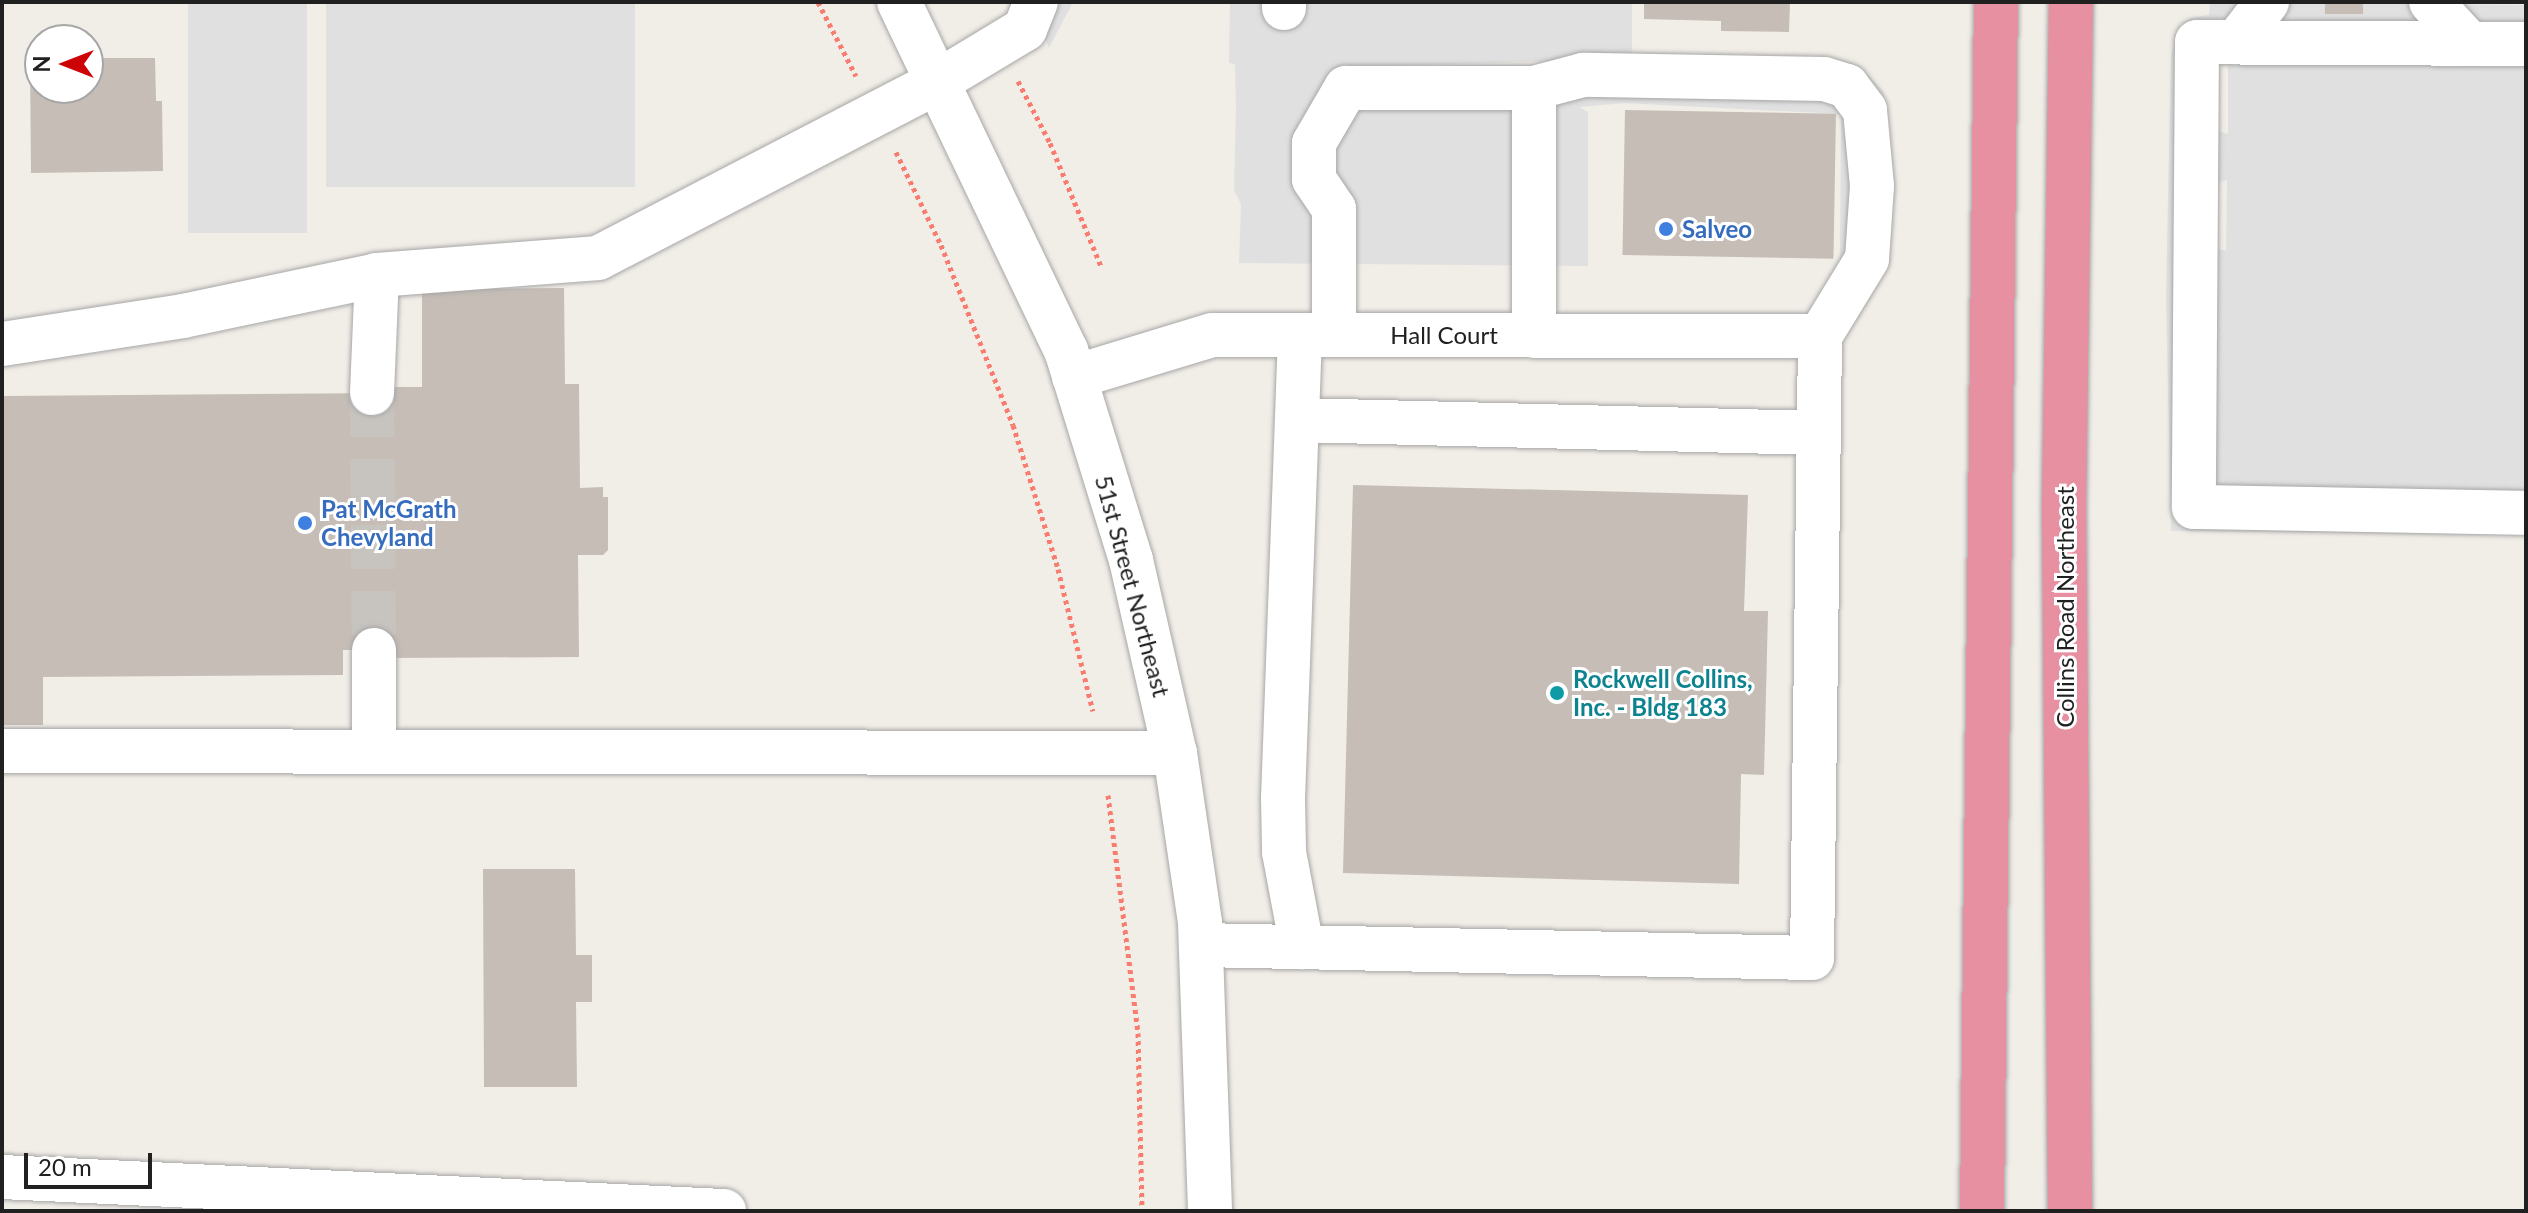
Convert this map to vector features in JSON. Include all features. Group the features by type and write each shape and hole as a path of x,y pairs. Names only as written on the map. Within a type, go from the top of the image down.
{"highway":[{"path":"1982,1211 1996,2"},
{"name":"Collins Road Northeast","path":"2071,2 2064,508 2065,1065 2072,1211"}],"street":[{"name":"51st Street Northeast","path":"899,2 1066,350 1131,560 1175,753 1201,945 1210,1211"},
{"path":"2,344 183,316 377,275 598,258 937,82 1025,29 1036,2"},
{"path":"2236,42 2267,2"},
{"path":"2431,2 2470,44"},
{"path":"2526,44 2197,42 2194,507 2526,513"},
{"path":"1201,945 1812,958 1820,336 1867,259 1872,186 1865,110 1847,86 1824,79 1583,75 1534,88 1346,88 1314,143 1314,179 1334,209 1317,335 1297,420 1283,798 1284,852 1302,947"},
{"path":"1534,88 1534,336"},
{"path":"372,393 377,275"},
{"name":"Hall Court","path":"1074,377 1212,335 1820,336"},
{"path":"1297,420 1819,433"},
{"path":"374,650 374,752"},
{"path":"2,751 1175,753"},
{"path":"2,1177 724,1211"}],"path":[{"path":"818,2 941,245 1013,425 1058,569 1100,753 1117,845 1138,1033 1142,1211"},
{"path":"999,45 1050,143 1101,266"}],"shaded area":[{"path":"188,2 307,2 307,233 188,233"},
{"path":"326,2 635,2 635,187 326,187"},
{"path":"1030,2 1073,2 1049,48"},
{"path":"1230,2 1632,2 1632,59 1382,66 1841,63 1870,77 1884,92 1880,266 1840,263 1841,114 1624,103 1579,107 1588,112 1588,266 1239,263 1241,204 1234,190 1236,108 1235,64 1229,63"},
{"path":"2210,2 2526,5 2526,535 2171,531 2166,298 2171,55 2178,30 2191,18 2209,15","holes":["2228,62 2228,133 2227,134 2216,130 2214,66","2227,180 2226,251 2215,248 2213,184"]}],"building":[{"path":"1644,2 1790,2 1789,32 1721,31 1721,21 1644,19"},
{"path":"2325,2 2363,2 2363,14 2325,14"},
{"path":"104,58 155,58 156,101 162,101 163,171 31,173 30,104 104,104"},
{"path":"1625,110 1836,114 1833,259 1622,255"},
{"name":"Pat McGrath Chevyland","path":"564,288 565,384 579,384 580,488 603,487 603,497 608,497 608,550 603,555 578,555 579,657 392,658 392,650 343,650 343,675 43,677 43,725 2,725 2,396 392,393 392,387 422,387 422,289"},
{"name":"Rockwell Collins, Inc. - Bldg 183","path":"1353,485 1748,495 1744,611 1768,611 1764,775 1741,774 1739,884 1343,873"},
{"path":"483,869 575,869 576,955 592,955 592,1002 576,1002 577,1087 484,1087"}],"tunnel":[{"path":"372,393 374,650"}],"place":[{"name":"Salveo","path":"1666,229"},
{"name":"Pat McGrath Chevyland","path":"305,523"},
{"name":"Rockwell Collins, Inc. - Bldg 183","path":"1557,693"}]}
